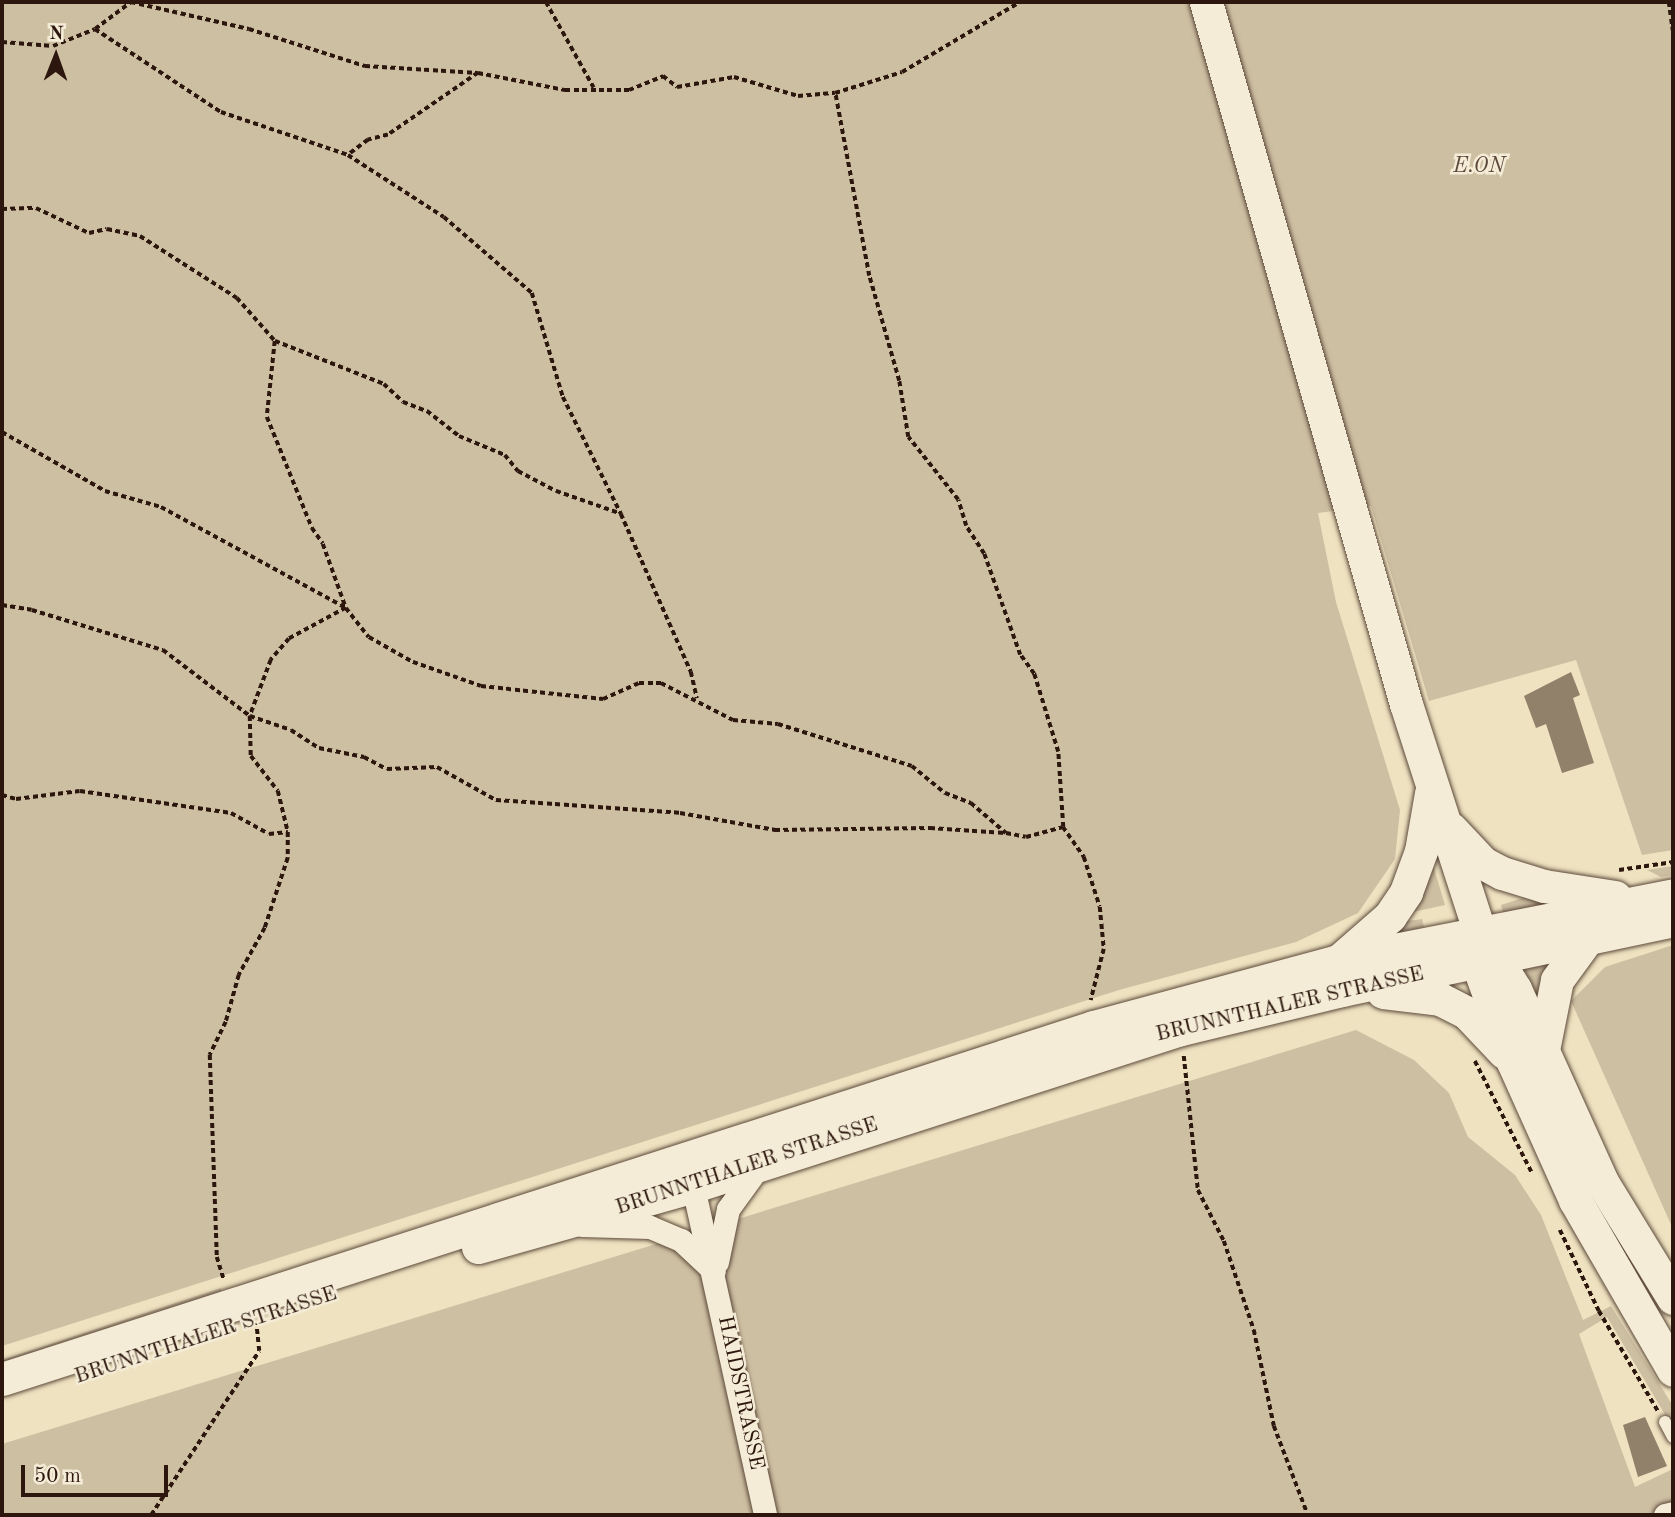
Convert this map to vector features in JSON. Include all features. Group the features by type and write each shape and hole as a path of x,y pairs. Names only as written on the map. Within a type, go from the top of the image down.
{"main road":[{"path":"1206,2 1432,785 1486,951 1528,1058 1576,1200 1673,1370"},
{"path":"1432,785 1422,851 1406,892 1390,916 1340,975 1440,999 1467,1013 1528,1058 1673,1298"},
{"path":"1443,818 1465,847 1502,873 1572,892 1659,897"},
{"path":"1486,951 1659,897"},
{"path":"1486,951 1587,939 1673,920"},
{"path":"1528,1058 1557,980 1587,939"},
{"name":"BRUNNTHALER STRASSE","path":"2,1379 690,1171 1094,1027 1340,975 1486,951"},
{"name":"BRUNNTHALER STRASSE","path":"2,1402 570,1222 690,1171 761,1164 1340,975"}],"street":[{"name":"HAIDSTRASSE","path":"714,1271 728,1209 761,1164"},
{"name":"HAIDSTRASSE","path":"690,1171 714,1271 765,1515"},
{"path":"570,1222 593,1228 650,1227 681,1240 714,1271"},
{"path":"1665,1515 1673,1513"}],"lane":[{"path":"1665,1422 1673,1437"}],"path":[{"path":"2,42 53,46 96,30 131,2 249,29 365,66 478,72 565,90 629,90 663,76 677,87 734,77 798,96 835,93 902,72 1020,2"},
{"path":"546,2 594,88"},
{"path":"1669,2 1673,32"},
{"path":"96,30 221,112 348,155 444,217 532,293 563,397 621,514 691,672 696,698"},
{"path":"348,155 368,140 388,135 478,72"},
{"path":"835,93 869,275 899,380 908,437 958,500 966,526 984,554 1020,655 1034,674 1058,752 1063,828 1084,857 1100,907 1104,949 1093,997"},
{"path":"2,209 36,208 89,233 107,229 139,236 237,298 275,341 384,384 403,402 427,411 459,436 505,455 519,471 556,491 621,514"},
{"path":"275,341 267,417 312,528 323,544 346,608"},
{"path":"2,432 104,491 161,506 346,608 380,643 413,662 481,686 603,699 639,683 661,683 696,698 733,720 778,724 912,766 945,793 971,803 1006,833"},
{"path":"2,605 32,610 163,650 250,716 290,730 318,748 364,757 387,769 437,767 496,800 680,813 775,830 930,828 1006,833 1026,837 1063,828"},
{"path":"224,1280 217,1258 210,1055 226,1022 239,975 265,928 288,858 288,832 278,791 251,756 250,716 271,660 289,639 346,608"},
{"path":"2,795 16,799 80,791 231,813 269,834 288,832"},
{"path":"1181,1029 1198,1190 1224,1241 1250,1317 1274,1426 1308,1515"},
{"path":"151,1515 259,1351 256,1320"}],"green space":[{"name":"E.ON","path":"2,2 1673,2 1673,850 1642,855 1576,660 1429,701 1371,506 1318,513 1336,602 1400,810 1395,859 1358,913 1296,942 1119,990 2,1346"},
{"path":"1430,855 1445,905 1404,914"},
{"path":"1673,866 1673,875 1661,877 1647,870"},
{"path":"1532,895 1565,899 1504,916 1501,905"},
{"path":"1422,919 1424,927 1391,936 1393,923"},
{"path":"1673,945 1673,1229 1571,1001 1605,967"},
{"path":"1558,954 1539,998 1534,998 1523,963"},
{"path":"1356,1030 1414,1060 1449,1093 1468,1137 1515,1175 1541,1215 1583,1320 1611,1306 1673,1406 1673,1428 1607,1317 1579,1334 1635,1487 1673,1469 1673,1515 2,1515 2,1444"},
{"path":"221,1288 221,1293 2,1369 2,1360"}],"building":[{"path":"1571,672 1580,695 1573,698 1594,763 1562,773 1546,724 1536,728 1524,696"},
{"path":"1645,1417 1667,1466 1638,1477 1623,1425"}]}
